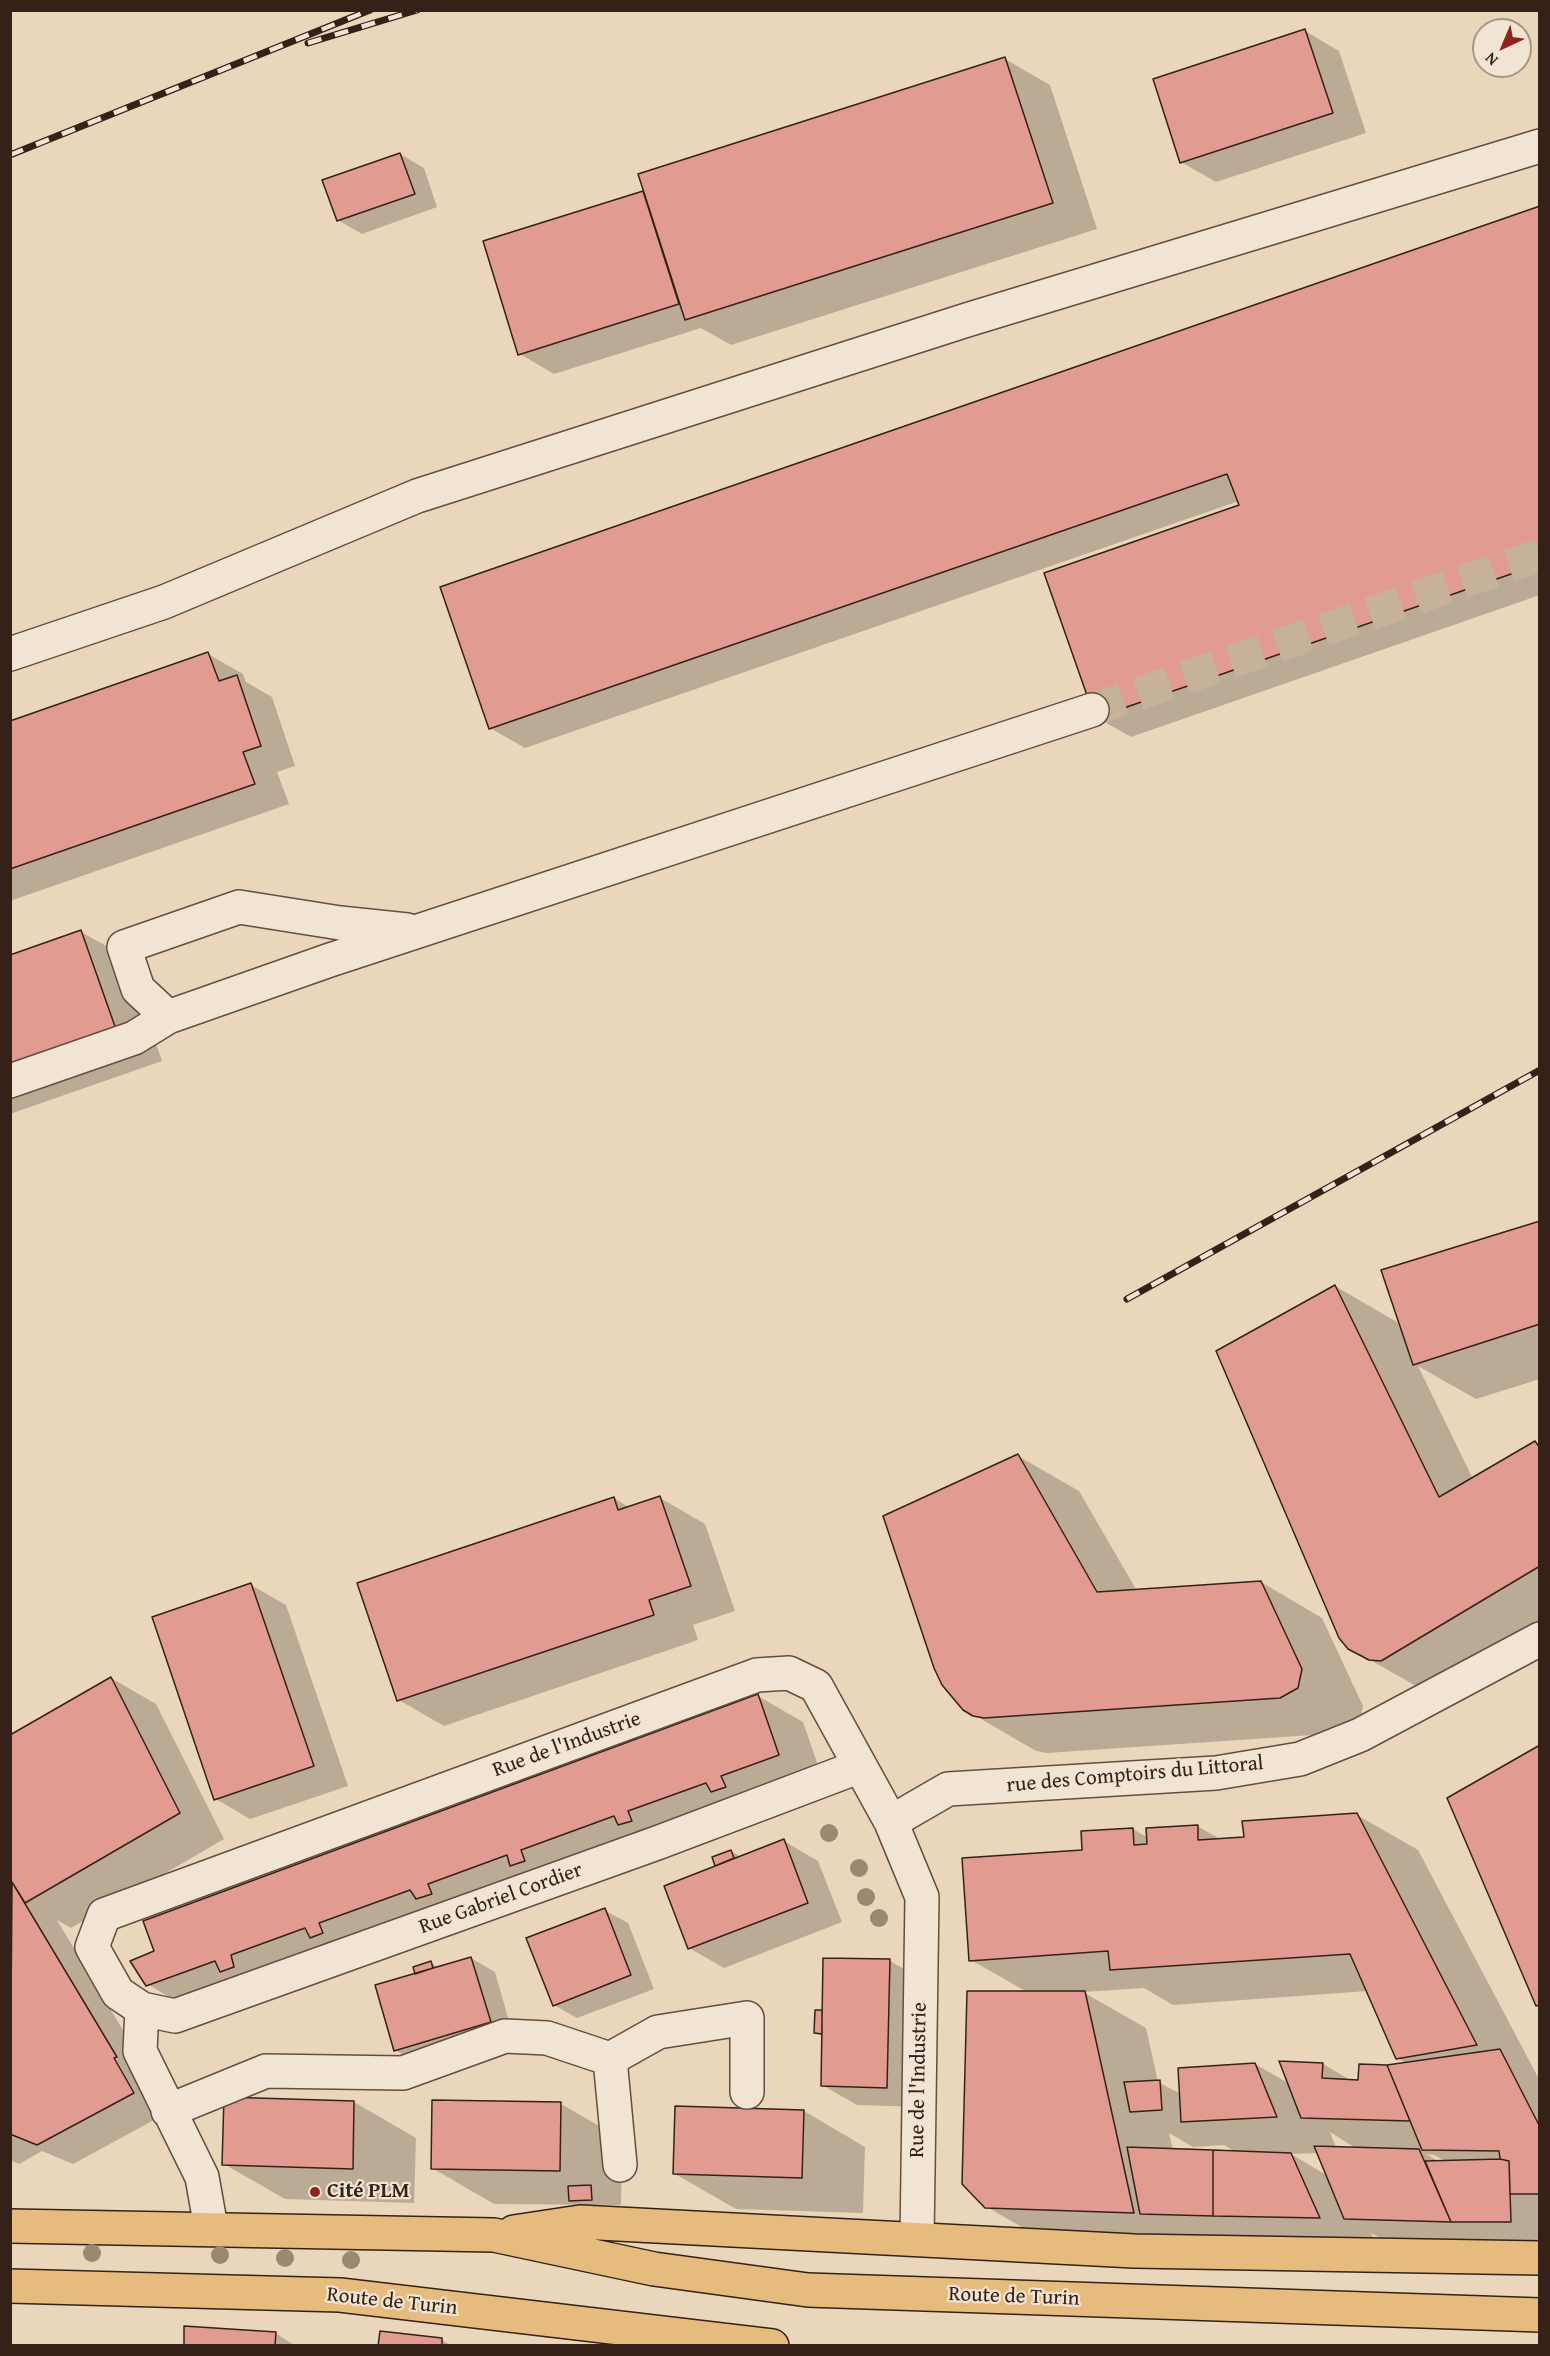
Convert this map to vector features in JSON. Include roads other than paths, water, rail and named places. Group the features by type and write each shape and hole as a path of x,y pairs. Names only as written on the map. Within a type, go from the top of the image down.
{"main road":[{"name":"Route de Turin","path":"10,2226 494,2235 580,2222 1134,2251 1539,2258"},
{"name":"Route de Turin","path":"494,2235 654,2269 808,2290 1539,2315"},
{"name":"Route de Turin","path":"10,2286 340,2295 772,2346"}],"street":[{"path":"10,654 164,602 417,496 970,319 1539,146"},
{"path":"10,1082 134,1038 168,1017 418,931 1092,710"},
{"path":"168,1017 138,989 124,947 239,907 340,923 418,931"},
{"name":"rue des Comptoirs du Littoral","path":"891,1822 948,1790 1216,1773 1300,1759 1360,1735 1539,1639"},
{"name":"Rue de l'Industrie","path":"142,2009 118,1993 92,1947 104,1915 757,1675 789,1673 816,1686 858,1767 891,1822 922,1897 917,2239"},
{"name":"Rue Gabriel Cordier","path":"142,2009 175,2016 657,1843 858,1767"},
{"path":"142,2009 140,2051 202,2177 211,2228"},
{"path":"168,2111 266,2071 403,2073 504,2036 547,2038 610,2059 658,2032 747,2018 747,2092"},
{"path":"610,2059 620,2165"}],"tunnel":[{"path":"1092,710 1540,555"}],"railway":[{"path":"10,155 370,10"},
{"path":"308,43 417,10"},
{"path":"1127,1299 1540,1070"}],"place":[{"name":"Cité PLM","path":"315,2192"}]}
